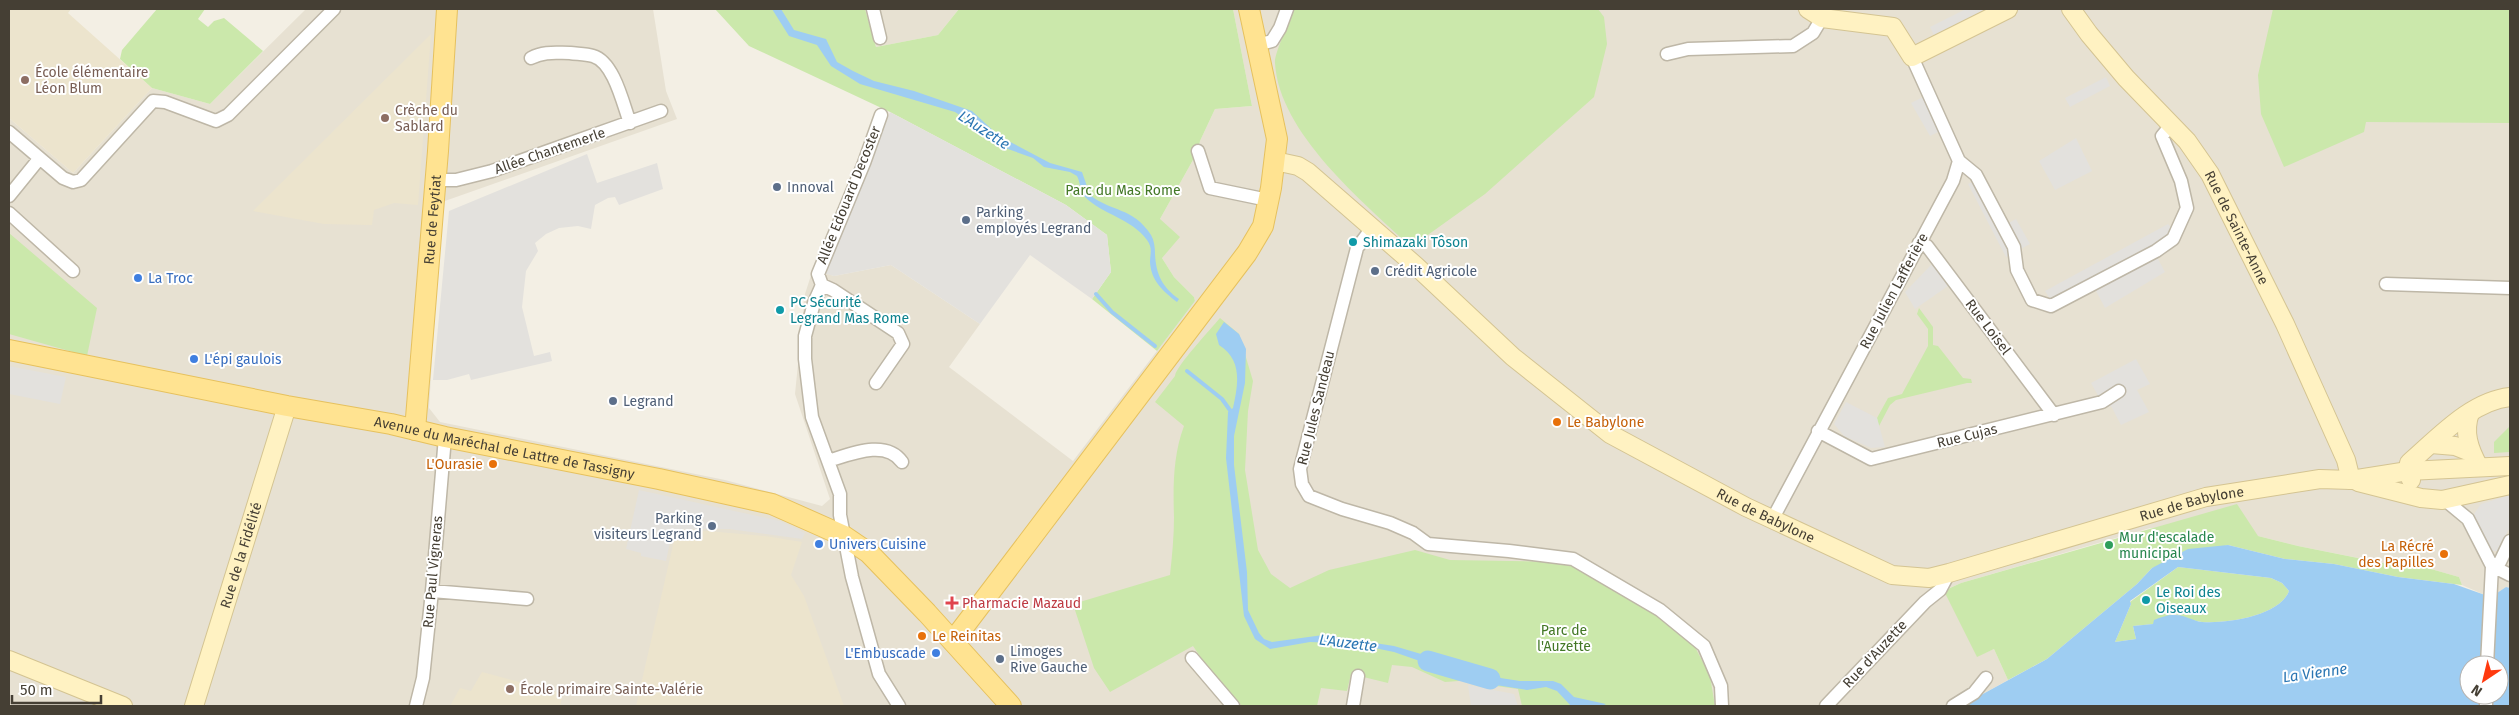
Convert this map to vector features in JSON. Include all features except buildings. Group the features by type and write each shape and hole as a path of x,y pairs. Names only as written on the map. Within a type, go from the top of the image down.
{"main road":[{"name":"Rue de Feytiat","path":"415,430 436,180 447,9"},
{"path":"953,641 1211,302 1247,253 1263,226 1275,161 1276,139 1250,9"},
{"name":"Avenue du Maréchal de Lattre de Tassigny","path":"9,350 415,430 772,504 844,536 869,553 953,641 1011,706"}],"street":[{"path":"9,132 39,159 68,181 81,180 153,101 165,102 216,121 221,120 334,9"},
{"path":"873,9 880,38"},
{"path":"1256,46 1272,41 1280,28 1287,9"},
{"path":"1912,57 2008,9"},
{"name":"Rue de Sainte-Anne","path":"2071,9 2089,34 2126,78 2187,141 2210,174 2231,212 2318,397 2346,460 2350,480"},
{"path":"1668,54 1688,49 1793,46 1813,33 1815,13 1893,27 1912,57 1958,161 1976,175 2014,247 2017,270 2032,300 2051,306 2156,251 2173,239 2186,208 2181,180 2162,136 2172,124"},
{"path":"531,58 545,52 594,56 604,62 610,71 630,123"},
{"name":"Allée Chantemerle","path":"436,180 456,180 492,171 661,111"},
{"name":"Allée Edouard Decoster","path":"881,115 864,163 818,274 822,285 814,303 805,336 805,359 812,417 818,438 840,494 844,536 852,577 879,674 898,706"},
{"path":"1198,151 1210,188 1268,200"},
{"path":"9,196 39,159"},
{"name":"Rue de Babylone","path":"1275,161 1298,166 1308,172 1513,357 1610,434 1772,520 1892,575 1929,578 2206,497 2320,479 2350,480 2475,460 2510,466"},
{"name":"Rue Julien Lafferière","path":"1772,520 1818,431 1954,181 1958,161"},
{"path":"9,213 73,271"},
{"name":"Rue Jules Sandeau","path":"1372,228 1357,248 1300,469 1302,484 1309,496 1342,509 1390,523 1413,533 1428,544 1574,559 1660,610 1704,646 1721,686 1722,706"},
{"name":"Rue Loisel","path":"1919,243 1927,246 2054,415"},
{"path":"2386,284 2510,288"},
{"path":"822,285 833,290 898,333 904,344 876,383"},
{"name":"Rue Cujas","path":"1818,431 1872,459 2102,402 2119,392"},
{"path":"2420,498 2408,471 2410,463 2470,413 2498,398 2510,397"},
{"name":"Rue de la Fidélité","path":"194,706 287,406"},
{"path":"2468,519 2475,494 2475,460 2466,424 2470,413"},
{"name":"Rue Paul Vigneras","path":"416,706 423,678 445,437"},
{"path":"2431,444 2455,446 2475,460"},
{"path":"828,461 877,449 888,450 896,454 902,462"},
{"name":"Rue de Babylone","path":"2350,480 2420,498 2445,500 2510,485"},
{"path":"2445,500 2468,519 2492,566 2488,655"},
{"path":"2492,566 2500,562 2510,541"},
{"path":"2492,566 2510,575"},
{"name":"Rue d'Auzette","path":"1826,706 1925,602 1940,590 1948,573"},
{"path":"1925,602 1929,578"},
{"path":"432,591 527,599"},
{"path":"1192,658 1233,706"},
{"path":"9,660 122,706"},
{"path":"1353,706 1358,676"},
{"path":"1953,706 1974,693 1986,678"}],"shaded area":[{"path":"9,9 71,9 68,13 152,88 73,173 9,118"},
{"path":"306,9 653,9 666,91 677,119 442,202 429,408 440,422 725,480 822,506 830,499 795,394 805,294 813,269 834,276 891,265 980,324 949,367 1073,461 1195,301 1194,297 1174,277 1162,258 1160,219 1198,151 1200,141 1215,109 1252,106 1233,9 2510,9 2510,588 2506,587 2494,595 2485,595 2462,585 2459,577 2410,563 2404,567 2258,536 2150,528 1961,583 1950,588 1977,656 1994,649 2008,680 1961,706 9,706 9,118 73,173 152,88 210,104"},
{"path":"865,9 959,9 938,35 876,47"},
{"path":"1966,9 1996,9 1936,39 1930,27"},
{"name":"Crèche du Sablard","path":"431,34 418,205 394,203 374,210 372,225 324,224 253,211"},
{"path":"2106,77 2110,86 2070,107 2065,98"},
{"path":"1923,97 1940,131 1930,136 1911,103"},
{"name":"Parking employés Legrand","path":"890,112 1066,205 1107,235 1111,272 1092,299 1030,255 980,324 891,265 834,276 823,273"},
{"path":"2076,138 2092,171 2055,190 2039,161"},
{"path":"587,154 597,183 657,163 663,189 619,205 615,197 608,198 595,205 591,229 578,226 559,228 546,234 535,243 538,251 526,271 522,307 534,356 550,352 552,361 471,380 469,374 447,380 433,380 449,211"},
{"path":"1976,180 2007,224 2016,219 2030,244 2006,257 1968,184"},
{"path":"2168,224 2175,231 2152,248 2165,272 2105,308 2095,289 2052,302 2045,291"},
{"path":"1932,264 1948,286 1915,309 1905,292"},
{"path":"2136,359 2150,384 2137,390 2149,412 2121,425 2111,406 2105,408 2091,383"},
{"path":"9,366 66,377 60,404 9,394"},
{"path":"1846,402 1877,418 1885,447 1871,448 1844,436 1834,424"},
{"name":"Parking visiteurs Legrand","path":"639,490 780,521 805,533 802,539 729,529 673,529 666,561 641,556 641,553 626,549"},
{"path":"2510,495 2510,527 2497,551 2488,551 2483,543 2474,514 2481,504"},
{"path":"707,531 765,536 802,542 791,575 804,596 844,706 636,706 676,532"},
{"name":"École primaire Sainte-Valérie","path":"482,672 563,694 560,706 450,706 460,688 471,691"},
{"path":"1468,685 1514,694 1518,706 1471,706"}],"green space":[{"path":"157,9 205,9 198,19 208,27 214,21 224,18 263,51 210,104 152,88 120,59 122,50"},
{"name":"Parc du Mas Rome","path":"715,9 865,9 876,47 938,35 959,9 1233,9 1252,106 1215,109 1200,141 1198,151 1160,219 1180,237 1162,258 1174,277 1194,297 1195,301 1157,351 1092,299 1111,272 1107,235 1066,205 890,112 749,46"},
{"path":"1294,9 1598,9 1604,17 1607,44 1594,97 1485,194 1411,247 1326,164 1307,140 1291,115 1280,89 1275,59"},
{"path":"2273,9 2510,9 2510,123 2366,122 2364,132 2284,167 2261,114 2258,75"},
{"path":"9,233 97,308 87,356 9,334"},
{"path":"1919,308 1933,327 1933,345 1938,346 1963,378 1971,379 1972,383 1896,400 1890,405 1879,426 1877,418 1888,398 1902,394 1928,346 1928,329 1917,314"},
{"name":"Parc de l'Auzette","path":"1220,318 1239,334 1253,381 1248,411 1245,470 1258,550 1271,574 1290,588 1329,570 1415,550 1450,560 1562,562 1582,570 1667,619 1694,645 1710,676 1715,706 1522,706 1518,689 1489,685 1472,680 1445,682 1412,667 1392,665 1388,683 1351,674 1347,691 1321,688 1317,706 1242,706 1212,674 1193,646 1110,692 1094,668 1073,604 1170,575 1174,532 1174,471 1180,437 1184,426 1155,402 1175,376 1187,356"},
{"path":"2510,426 2510,452 2494,453 2494,442"},
{"path":"2237,504 2258,536 2403,567 2410,563 2459,577 2462,585 2398,577 2334,564 2285,559 2228,545 2152,568 2137,584 2047,659 2008,680 1994,649 1977,657 1945,593 1950,588 1961,583"},
{"path":"2178,567 2271,578 2282,583 2289,591 2284,600 2275,607 2251,617 2224,622 2202,622 2175,614 2154,624 2133,626 2136,639 2115,642 2131,604 2130,602"}],"water":[{"path":"772,9 781,9 794,30 826,39 837,62 853,71 874,81 914,91 972,111 999,136 1050,163 1082,172 1090,195 1137,219 1151,235 1161,280 1168,290 1179,299 1177,302 1155,280 1150,262 1151,248 1147,240 1125,221 1100,208 1085,197 1077,176 1070,172 1044,167 1033,158 1008,149 991,136 975,130 967,120 955,112 860,84 831,66 817,45 789,36"},
{"path":"1224,322 1239,334 1246,349 1245,383 1234,436 1234,465 1247,572 1248,610 1259,633 1264,639 1272,642 1323,635 1394,646 1455,664 1454,673 1394,652 1355,644 1310,642 1270,649 1255,639 1244,616 1226,458 1228,412 1233,408 1237,374 1232,358 1219,345 1216,334"},
{"name":"La Vienne","path":"2228,545 2285,559 2334,564 2398,577 2454,584 2485,595 2494,595 2506,587 2510,588 2510,706 1961,706 2047,659 2137,584 2152,568 2188,549","holes":["2178,567 2271,578 2282,583 2289,591 2284,600 2264,612 2251,617 2224,622 2202,622 2179,615 2168,616 2154,620 2153,624 2133,626 2136,639 2115,642 2131,604 2130,601"]},
{"path":"1462,667 1481,675 1520,681 1553,681 1561,684 1574,697 1606,704 1602,706 1571,706 1557,691 1546,687 1527,690 1464,680"}],"waterway":[{"path":"1096,294 1112,312 1155,346"},
{"path":"1187,371 1222,399 1232,413"},
{"name":"L'Auzette","path":"1428,661 1490,679"}],"place":[{"name":"École élémentaire Léon Blum","path":"25,80"},
{"name":"Crèche du Sablard","path":"385,118"},
{"name":"Innoval","path":"777,187"},
{"name":"Parking employés Legrand","path":"966,220"},
{"name":"Shimazaki Tôson","path":"1353,242"},
{"name":"Crédit Agricole","path":"1375,271"},
{"name":"La Troc","path":"138,278"},
{"name":"PC Sécurité Legrand Mas Rome","path":"780,310"},
{"name":"L'épi gaulois","path":"194,359"},
{"name":"Legrand","path":"613,401"},
{"name":"Le Babylone","path":"1557,422"},
{"name":"L'Ourasie","path":"493,464"},
{"name":"Parking visiteurs Legrand","path":"712,526"},
{"name":"Univers Cuisine","path":"819,544"},
{"name":"Mur d'escalade municipal","path":"2109,545"},
{"name":"La Récré des Papilles","path":"2444,554"},
{"name":"Le Roi des Oiseaux","path":"2146,600"},
{"name":"Pharmacie Mazaud","path":"952,603"},
{"name":"Le Reinitas","path":"922,636"},
{"name":"L'Embuscade","path":"936,653"},
{"name":"Limoges Rive Gauche","path":"1000,659"},
{"name":"École primaire Sainte-Valérie","path":"510,689"}]}
